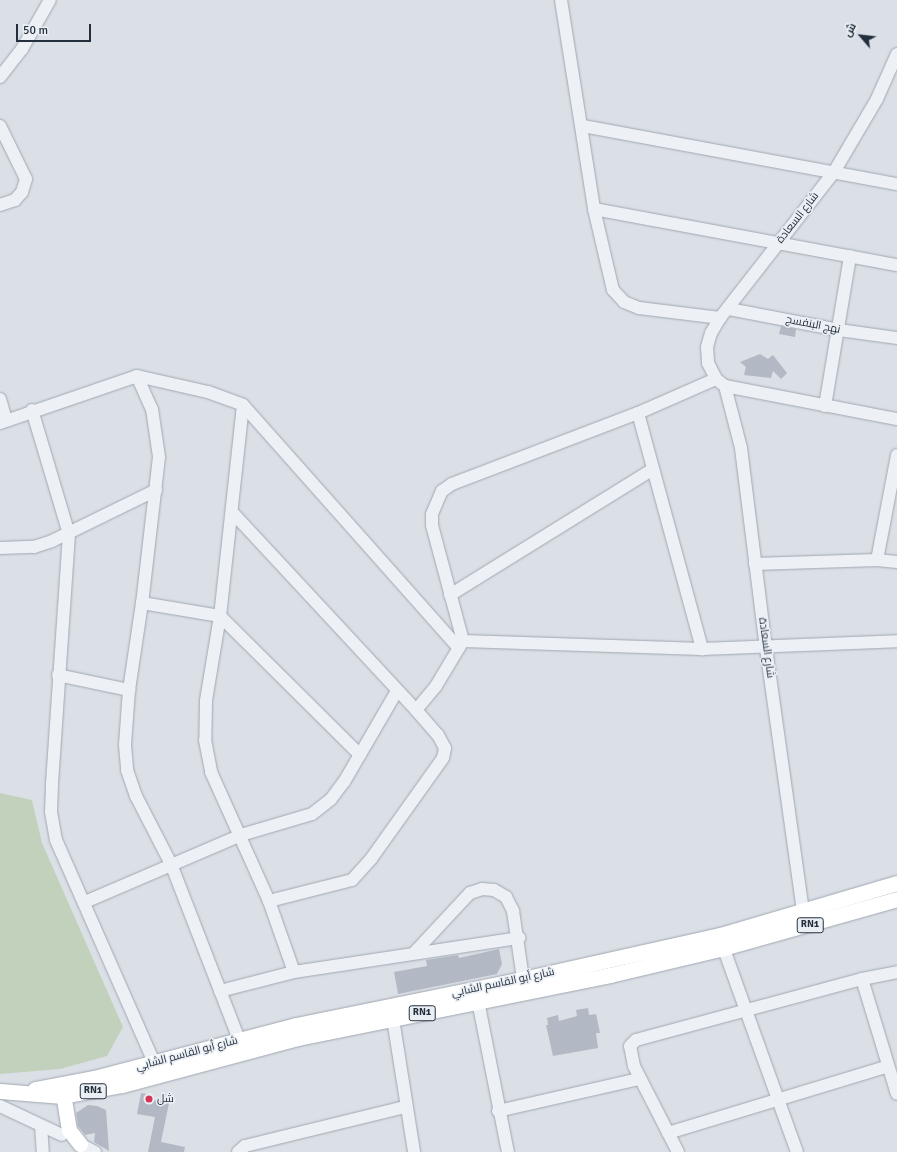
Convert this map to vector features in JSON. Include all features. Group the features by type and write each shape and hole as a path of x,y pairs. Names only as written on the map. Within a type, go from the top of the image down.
{"main road":[{"name":"شارع أبو القاسم الشابي","path":"804,919 897,883"},
{"name":"شارع أبو القاسم الشابي","path":"63,1090 154,1062 298,1038 478,1000 610,975 804,919 897,899"},
{"name":"شارع أبو القاسم الشابي","path":"6,1091 63,1090 122,1085 242,1047 296,1025 523,979 722,942"},
{"path":"63,1090 58,1115 62,1135 80,1144"},
{"path":"63,1090 69,1130 80,1144"}],"street":[{"path":"0,77 22,50 50,0"},
{"path":"561,0 594,209 607,273 613,290 624,302 639,308 720,318"},
{"name":"شارع السعادة","path":"804,919 766,648 741,448 720,382 708,363 707,347 711,333 720,318 729,309 834,172 873,106 897,54"},
{"path":"0,126 26,179 22,192 15,200 0,205"},
{"path":"582,126 897,184"},
{"path":"594,209 850,256 896,261"},
{"path":"825,406 839,330 850,256"},
{"name":"نهج البنفسج","path":"729,309 839,330 897,338"},
{"path":"137,376 152,410 157,434 159,457 142,603 129,690 124,745 127,770 136,796 171,864 242,1047"},
{"path":"0,399 3,422 32,410 137,376 179,384 243,405 461,645 702,649 766,648 897,641"},
{"path":"416,710 436,686 461,645 432,525 432,514 442,491 452,484 720,382 825,406 897,420"},
{"path":"243,405 220,616 206,701 205,740 211,772 241,835 269,901 294,972"},
{"path":"32,410 69,534 69,562 58,675 51,812 56,840 85,902 154,1062"},
{"path":"638,413 702,649"},
{"path":"877,560 897,455"},
{"path":"450,595 653,469"},
{"path":"0,548 34,547 69,534 156,490"},
{"path":"232,512 416,710 442,742 443,758 371,859 352,880 269,901"},
{"path":"755,564 877,560 897,562"},
{"path":"142,603 220,616 360,755"},
{"path":"58,675 129,690"},
{"path":"85,902 241,835 312,814 331,799 360,755 397,691"},
{"path":"414,953 470,893 482,889 494,890 506,897 513,911 519,938 523,979"},
{"path":"220,991 294,972 519,938"},
{"path":"722,942 797,1152"},
{"path":"678,1152 639,1079 630,1056 630,1046 636,1040 862,979 897,972"},
{"path":"862,979 897,1094"},
{"path":"478,1000 498,1111 508,1152"},
{"path":"393,1019 405,1107 414,1152"},
{"path":"668,1133 888,1066"},
{"path":"498,1111 639,1079"},
{"path":"0,1106 62,1135"},
{"path":"238,1152 245,1146 405,1107"},
{"path":"41,1126 43,1152"},
{"path":"80,1144 95,1152"}],"green space":[{"path":"0,793 32,800 42,843 123,1027 107,1056 60,1069 0,1074"}],"building":[{"path":"781,326 796,329 795,337 779,334"},
{"path":"760,354 768,359 773,355 787,373 781,379 773,371 771,378 744,375 746,367 740,362"},
{"path":"499,949 502,964 497,974 398,994 394,972 427,966 426,960 458,955 459,958"},
{"path":"588,1008 589,1015 596,1014 600,1033 596,1033 598,1048 553,1056 546,1025 548,1025 547,1018 558,1015 559,1021 577,1016 576,1010"},
{"path":"141,1093 153,1095 153,1100 169,1103 161,1142 185,1147 184,1152 148,1152 155,1117 137,1114"},
{"path":"88,1105 97,1106 106,1110 109,1151 94,1142 95,1133 85,1135 78,1126 76,1113"}],"place":[{"name":"شل","path":"149,1099"}]}
